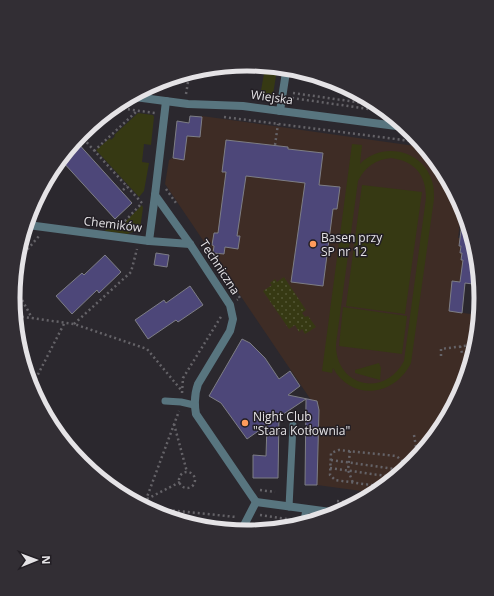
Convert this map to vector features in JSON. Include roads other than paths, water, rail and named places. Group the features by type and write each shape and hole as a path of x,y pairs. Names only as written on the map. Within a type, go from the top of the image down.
{"street":[{"path":"280,111 286,74"},
{"name":"Wiejska","path":"140,98 188,104 243,106 396,126"},
{"path":"155,195 166,101"},
{"name":"Chemików","path":"32,226 149,241 155,195"},
{"name":"Techniczna","path":"155,195 190,244 230,305 233,319 230,331 198,384 194,405"},
{"path":"149,241 190,244"},
{"path":"194,405 196,414 256,502 325,511"},
{"path":"244,525 256,502"}],"lane":[{"path":"165,401 194,405"},
{"path":"289,507 291,495 293,425"},
{"path":"305,517 306,509"}],"place":[{"name":"Basen przy SP nr 12","path":"313,244"},
{"name":"Night Club \"Stara Kotłownia\"","path":"245,423"}]}
